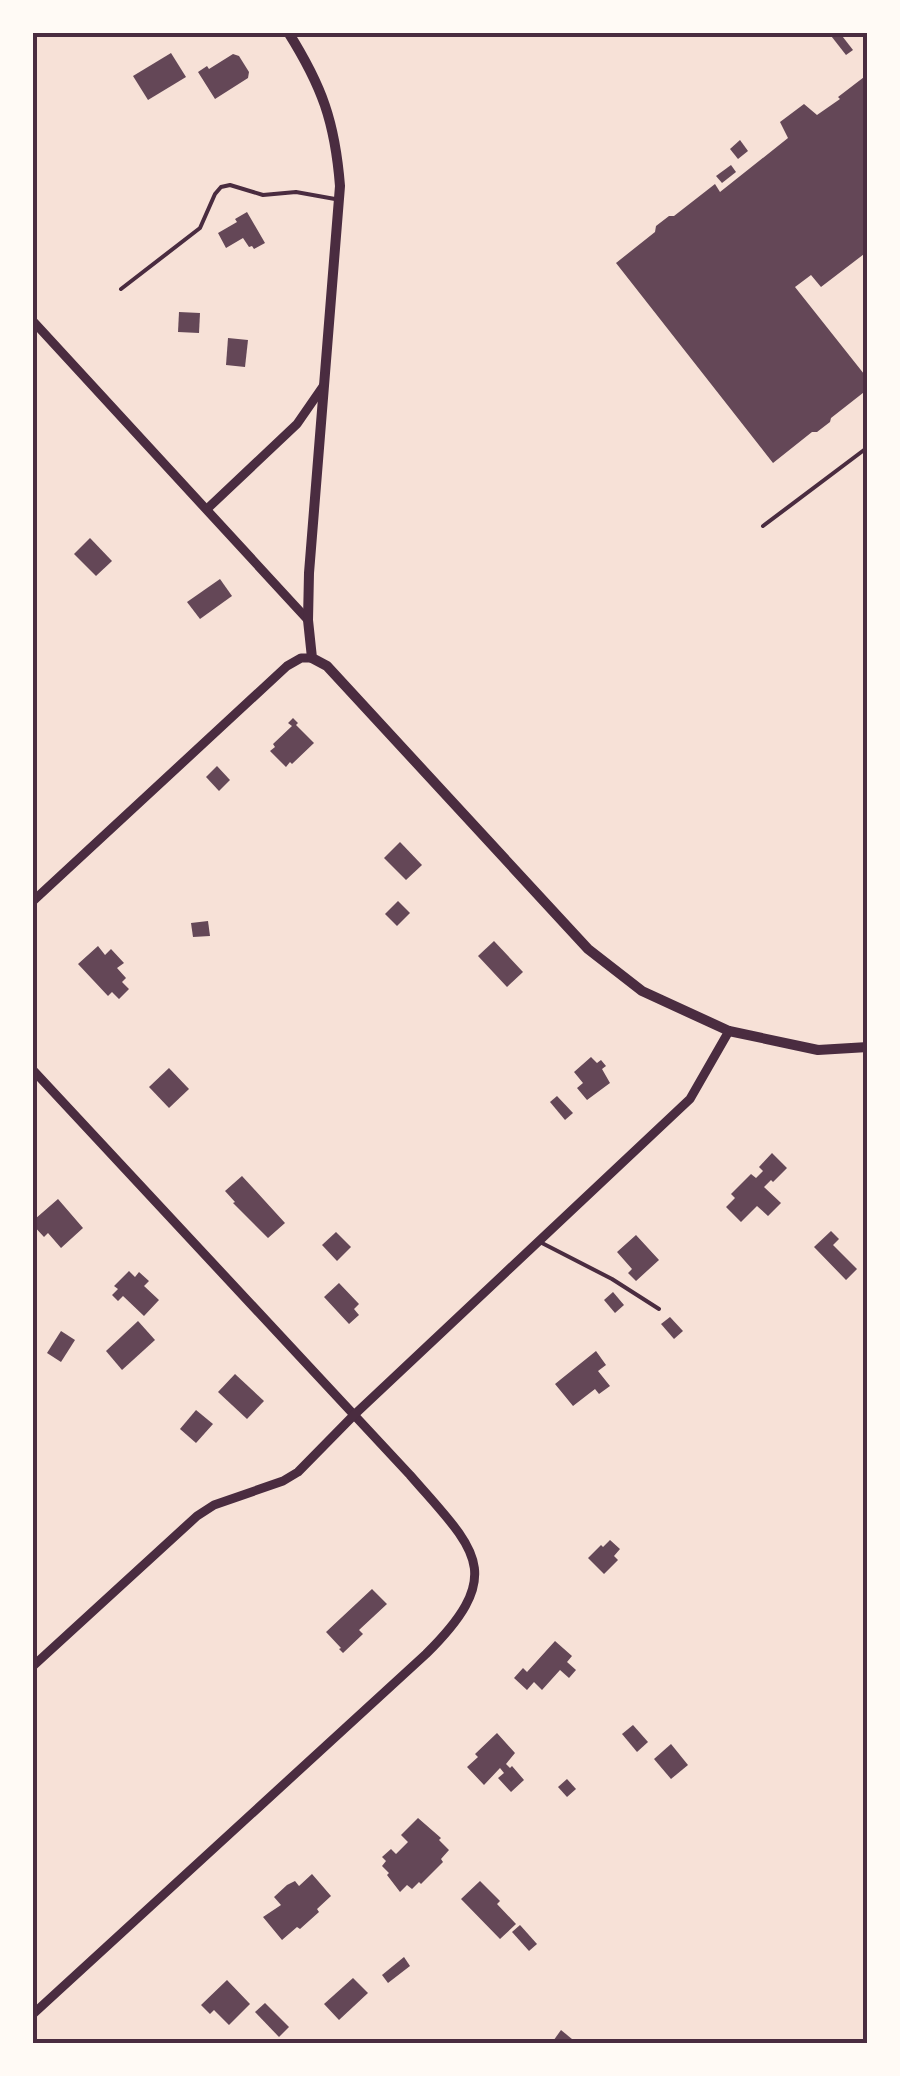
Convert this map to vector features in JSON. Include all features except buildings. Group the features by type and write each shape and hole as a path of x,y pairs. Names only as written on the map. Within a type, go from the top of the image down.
{"street":[{"path":"288,32 310,68 330,119 337,150 340,200 310,573 308,620 312,658"},
{"path":"32,320 308,620"},
{"path":"207,510 298,424 325,383"},
{"path":"32,902 287,666 302,658 312,658 327,666 588,949 642,991 729,1031 818,1050 868,1048"},
{"path":"32,1667 197,1516 214,1505 298,1472 690,1099 729,1031"},
{"path":"32,1069 457,1529 474,1561 475,1581 464,1610 426,1654 32,2015"}],"lane":[{"path":"121,289 200,228 221,188 242,186 263,195 296,192 340,200"},
{"path":"540,1242 612,1278 659,1309"}],"path":[{"path":"763,526 868,447"}]}
